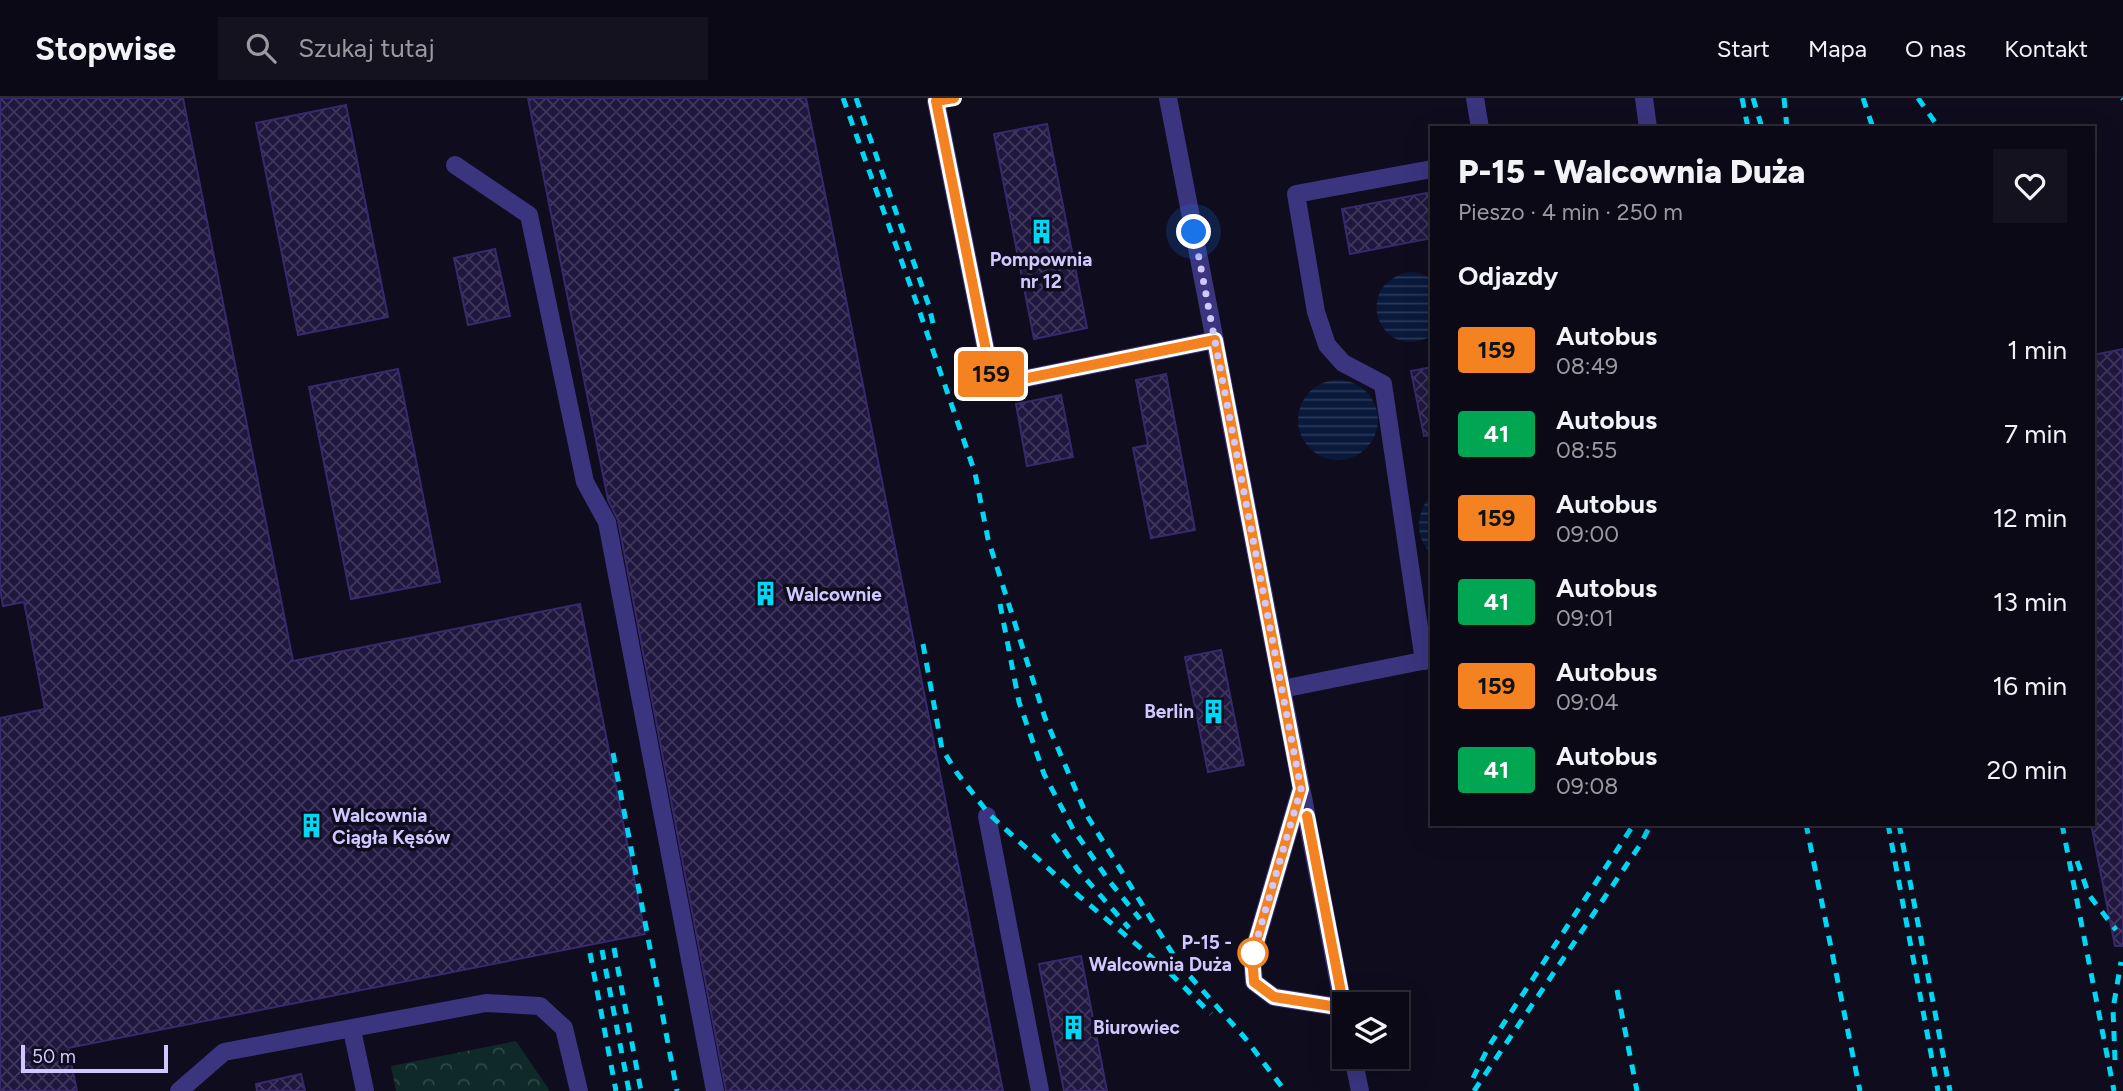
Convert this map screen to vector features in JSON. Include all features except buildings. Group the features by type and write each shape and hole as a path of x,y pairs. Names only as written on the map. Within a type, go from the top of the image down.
{"lane":[{"path":"954,98 936,100 993,385 1215,340"},
{"path":"1168,98 1341,992"},
{"path":"1475,98 1480,126"},
{"path":"1644,98 1648,126"},
{"path":"455,165 529,215 584,482 607,522 715,1091"},
{"path":"1282,688 1428,660 1383,384 1343,363 1327,345 1316,312 1296,194 1430,169"},
{"path":"1301,789 1252,956 1254,982 1274,997 1332,1007"},
{"path":"987,816 1041,1091"},
{"path":"179,1091 224,1052 486,1003 540,1006 564,1028 579,1091"},
{"path":"352,1030 365,1091"},
{"path":"1355,1069 1360,1091"}],"green space":[{"path":"516,1041 550,1091 396,1091 391,1066"}],"water":[{"path":"1409,272 1430,278 1430,336 1413,342 1398,340 1386,331 1379,319 1377,305 1380,291 1391,280"},
{"path":"1338,380 1353,383 1366,392 1375,405 1378,420 1375,435 1366,448 1353,457 1338,460 1323,457 1310,448 1301,435 1298,420 1301,405 1310,392 1323,383"},
{"path":"1430,496 1430,552 1422,540 1419,524"}],"railway":[{"path":"843,98 975,473 988,539 1045,718 1086,814 1179,964 1245,1038 1285,1091"},
{"path":"856,98 929,306 934,328"},
{"path":"1742,98 1748,126"},
{"path":"1753,98 1761,126"},
{"path":"1784,98 1787,126"},
{"path":"1863,98 1872,126"},
{"path":"1918,98 1938,126"},
{"path":"1000,604 1019,702 1044,774 1073,829 1140,919"},
{"path":"923,644 942,749 957,773 989,814 1072,890 1163,967"},
{"path":"613,753 677,1091"},
{"path":"1473,1078 1489,1046 1633,826"},
{"path":"1474,1091 1640,845 1650,826"},
{"path":"1806,826 1860,1091"},
{"path":"1888,826 1938,1091"},
{"path":"1899,826 1950,1091"},
{"path":"2062,826 2114,1091"},
{"path":"1053,834 1078,870 1129,928"},
{"path":"2077,861 2089,895 2116,930"},
{"path":"614,948 641,1091"},
{"path":"602,950 629,1091"},
{"path":"590,953 616,1091"},
{"path":"1157,960 1211,1014"},
{"path":"2115,1060 2113,1009 2121,962"},
{"path":"1617,990 1637,1091"}],"bus line":[{"name":"159","path":"954,98 936,101 993,385 1215,340 1301,789 1252,956 1254,982 1274,997 1344,1008 1307,816"}],"place":[{"name":"Pompownia nr 12","path":"1041,231"},
{"name":"Walcownie","path":"766,594"},
{"name":"Berlin","path":"1214,711"},
{"name":"Walcownia Ciągła Kęsów","path":"312,826"},
{"name":"P-15 - Walcownia Duża","path":"1253,953"},
{"name":"Biurowiec","path":"1073,1027"}],"route":[{"path":"1194,232 1301,789 1252,956 1253,953"}]}
